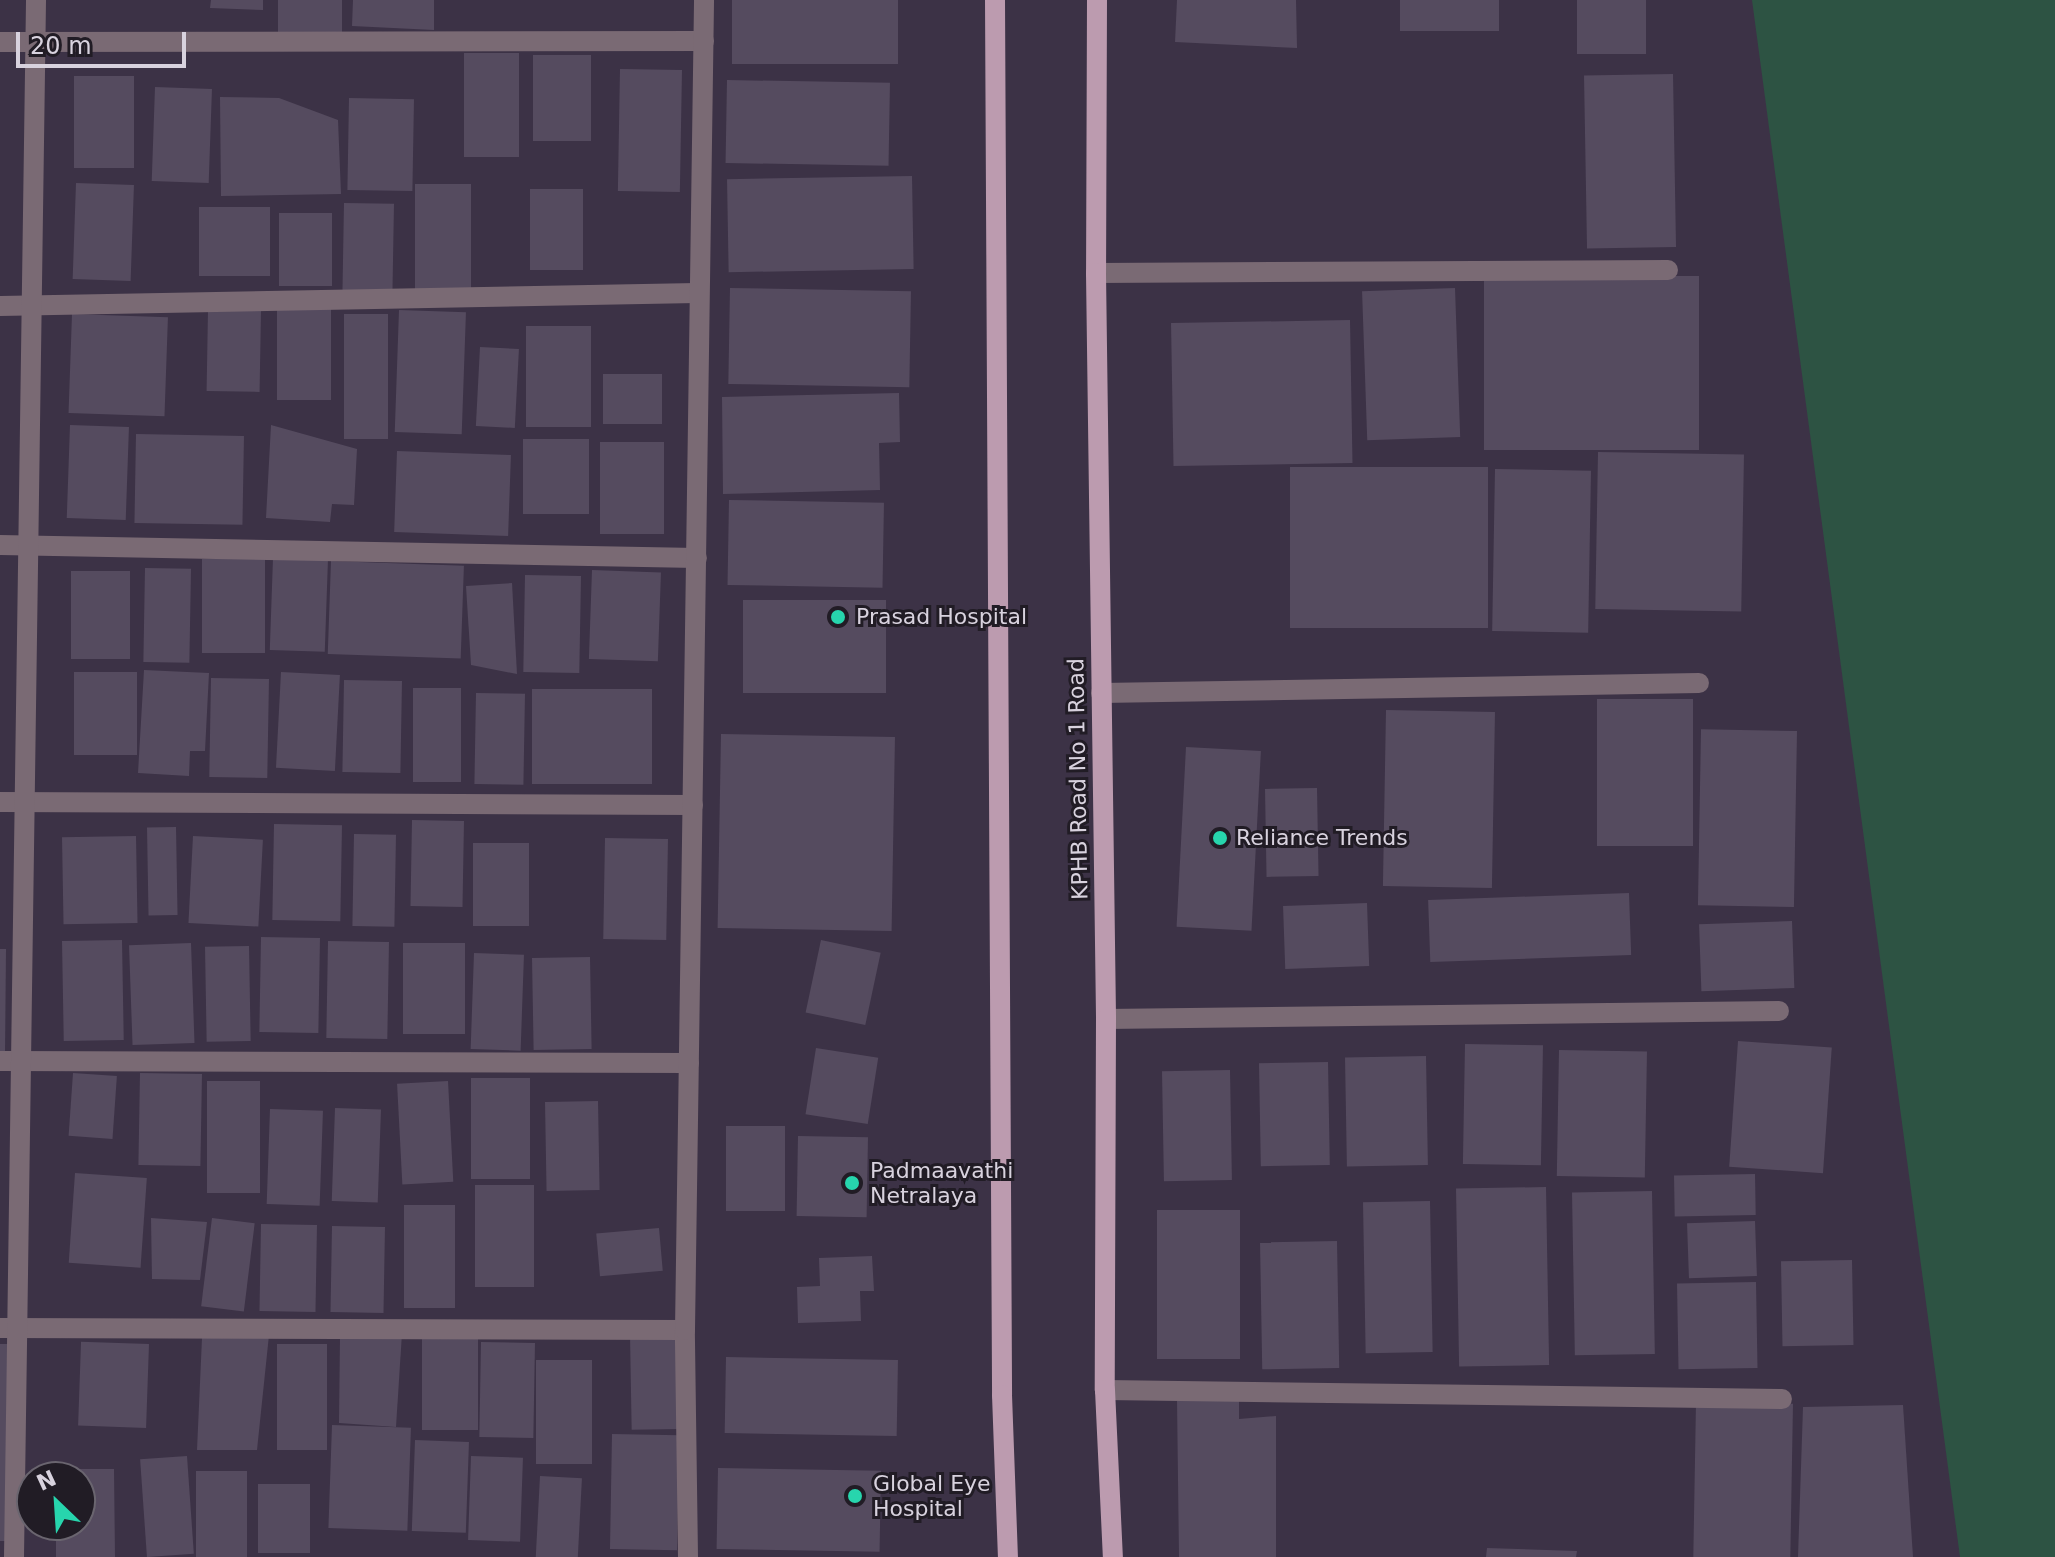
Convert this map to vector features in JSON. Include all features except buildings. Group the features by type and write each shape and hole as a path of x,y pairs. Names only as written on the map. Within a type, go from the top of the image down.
{"main road":[{"path":"995,0 1002,1395 1008,1557"},
{"name":"KPHB Road No 1 Road","path":"1097,0 1096,273 1106,1019 1105,1390 1113,1557"}],"street":[{"path":"14,1557 8,1328 10,1061 24,802 36,0"},
{"path":"688,1557 685,1330 697,558 697,293 704,0"},
{"path":"0,42 704,41"},
{"path":"1096,273 1668,270"},
{"path":"0,306 697,293"},
{"path":"0,545 697,558"},
{"path":"1101,693 1699,683"},
{"path":"0,802 693,805"},
{"path":"1106,1019 1779,1011"},
{"path":"10,1061 689,1063"},
{"path":"8,1328 685,1330"},
{"path":"1105,1390 1782,1399"}],"green space":[{"path":"1752,0 2055,0 2055,1557 1960,1557"}],"place":[{"name":"Prasad Hospital","path":"838,617"},
{"name":"Reliance Trends","path":"1220,838"},
{"name":"Padmaavathi Netralaya","path":"852,1183"},
{"name":"Global Eye Hospital","path":"855,1496"}]}
